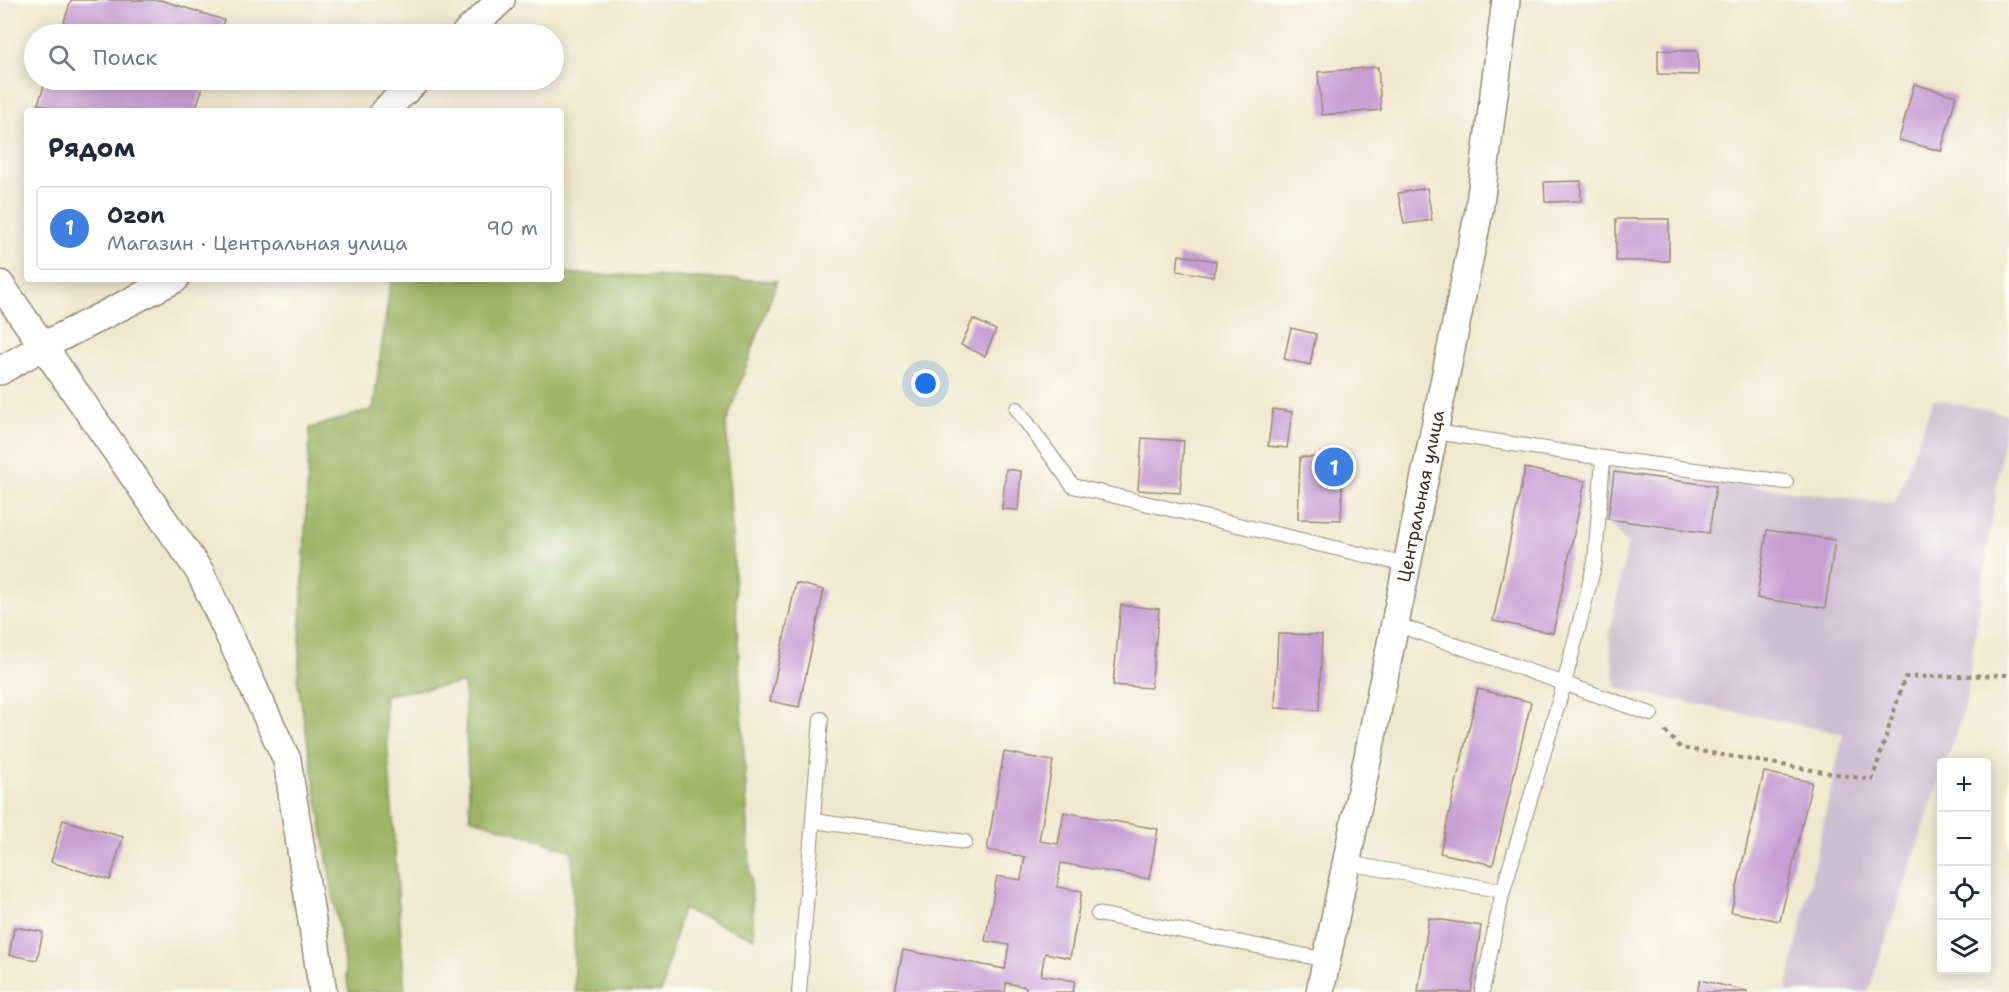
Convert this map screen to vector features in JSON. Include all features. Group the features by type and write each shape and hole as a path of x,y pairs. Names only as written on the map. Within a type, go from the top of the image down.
{"street":[{"path":"476,24 501,0"},
{"name":"Центральная улица","path":"1320,992 1479,211 1506,0"},
{"path":"387,108 406,90"},
{"path":"0,371 43,346 169,282"},
{"path":"0,284 200,572 287,760 322,992"}],"lane":[{"path":"1017,409 1073,486 1407,565"},
{"path":"1434,432 1603,458 1786,482"},
{"path":"1482,992 1503,891 1564,684 1595,562 1603,458"},
{"path":"1395,624 1651,714"},
{"path":"799,992 820,718"},
{"path":"813,820 965,842"},
{"path":"1347,863 1503,891"},
{"path":"1098,914 1327,960"}],"path":[{"path":"1651,714 1681,748 1872,780 1905,677 2009,675"}],"shaded area":[{"path":"1933,399 2007,414 1965,707 1947,758 1937,758 1937,788 1868,992 1786,992 1843,734 1616,688 1609,637 1628,543 1602,518 1608,468 1895,504"}],"green space":[{"path":"564,273 777,281 726,423 754,938 682,909 661,992 575,992 572,851 470,818 464,683 384,695 405,992 349,992 298,683 310,428 373,409 391,282 564,282"}],"building":[{"path":"71,0 161,0 224,20 223,24 63,24"},
{"path":"1658,50 1698,51 1698,75 1658,74"},
{"path":"1378,67 1381,110 1322,115 1318,72"},
{"path":"1914,84 1956,96 1941,151 1899,140"},
{"path":"43,90 202,90 196,108 51,108 38,104"},
{"path":"1581,181 1581,201 1545,202 1544,182"},
{"path":"1427,188 1432,220 1404,224 1398,193"},
{"path":"1616,219 1669,219 1669,261 1616,261"},
{"path":"1179,255 1216,261 1214,277 1177,271"},
{"path":"973,319 996,330 985,356 961,345"},
{"path":"1291,328 1316,334 1310,365 1284,359"},
{"path":"1273,409 1292,412 1287,448 1268,446"},
{"path":"1142,438 1184,441 1180,493 1138,490"},
{"path":"1300,457 1343,458 1341,520 1298,519"},
{"path":"1525,468 1585,481 1553,633 1493,621"},
{"path":"1006,469 1021,471 1018,510 1002,509"},
{"path":"1614,472 1716,486 1709,533 1608,519"},
{"path":"1767,530 1835,540 1825,608 1757,598"},
{"path":"796,583 824,590 799,707 770,701"},
{"path":"1121,605 1159,609 1151,688 1113,685"},
{"path":"1278,634 1322,635 1319,710 1275,708"},
{"path":"1478,689 1531,702 1493,865 1440,853"},
{"path":"1004,752 1053,761 1039,841 1058,844 1064,812 1158,829 1149,879 1061,863 1057,887 1082,891 1070,958 1045,953 1041,975 1075,981 1073,992 1026,992 1026,987 1006,983 1005,992 895,992 903,950 1005,969 1009,945 985,941 997,876 1021,880 1025,857 987,850"},
{"path":"1764,772 1812,782 1780,921 1731,912"},
{"path":"63,820 123,837 110,880 51,862"},
{"path":"1429,918 1481,926 1471,992 1418,992"},
{"path":"14,927 43,932 37,960 9,955"},
{"path":"1700,980 1747,991 1747,992 1697,992"}],"place":[{"name":"Ozon","path":"1334,467"}]}
